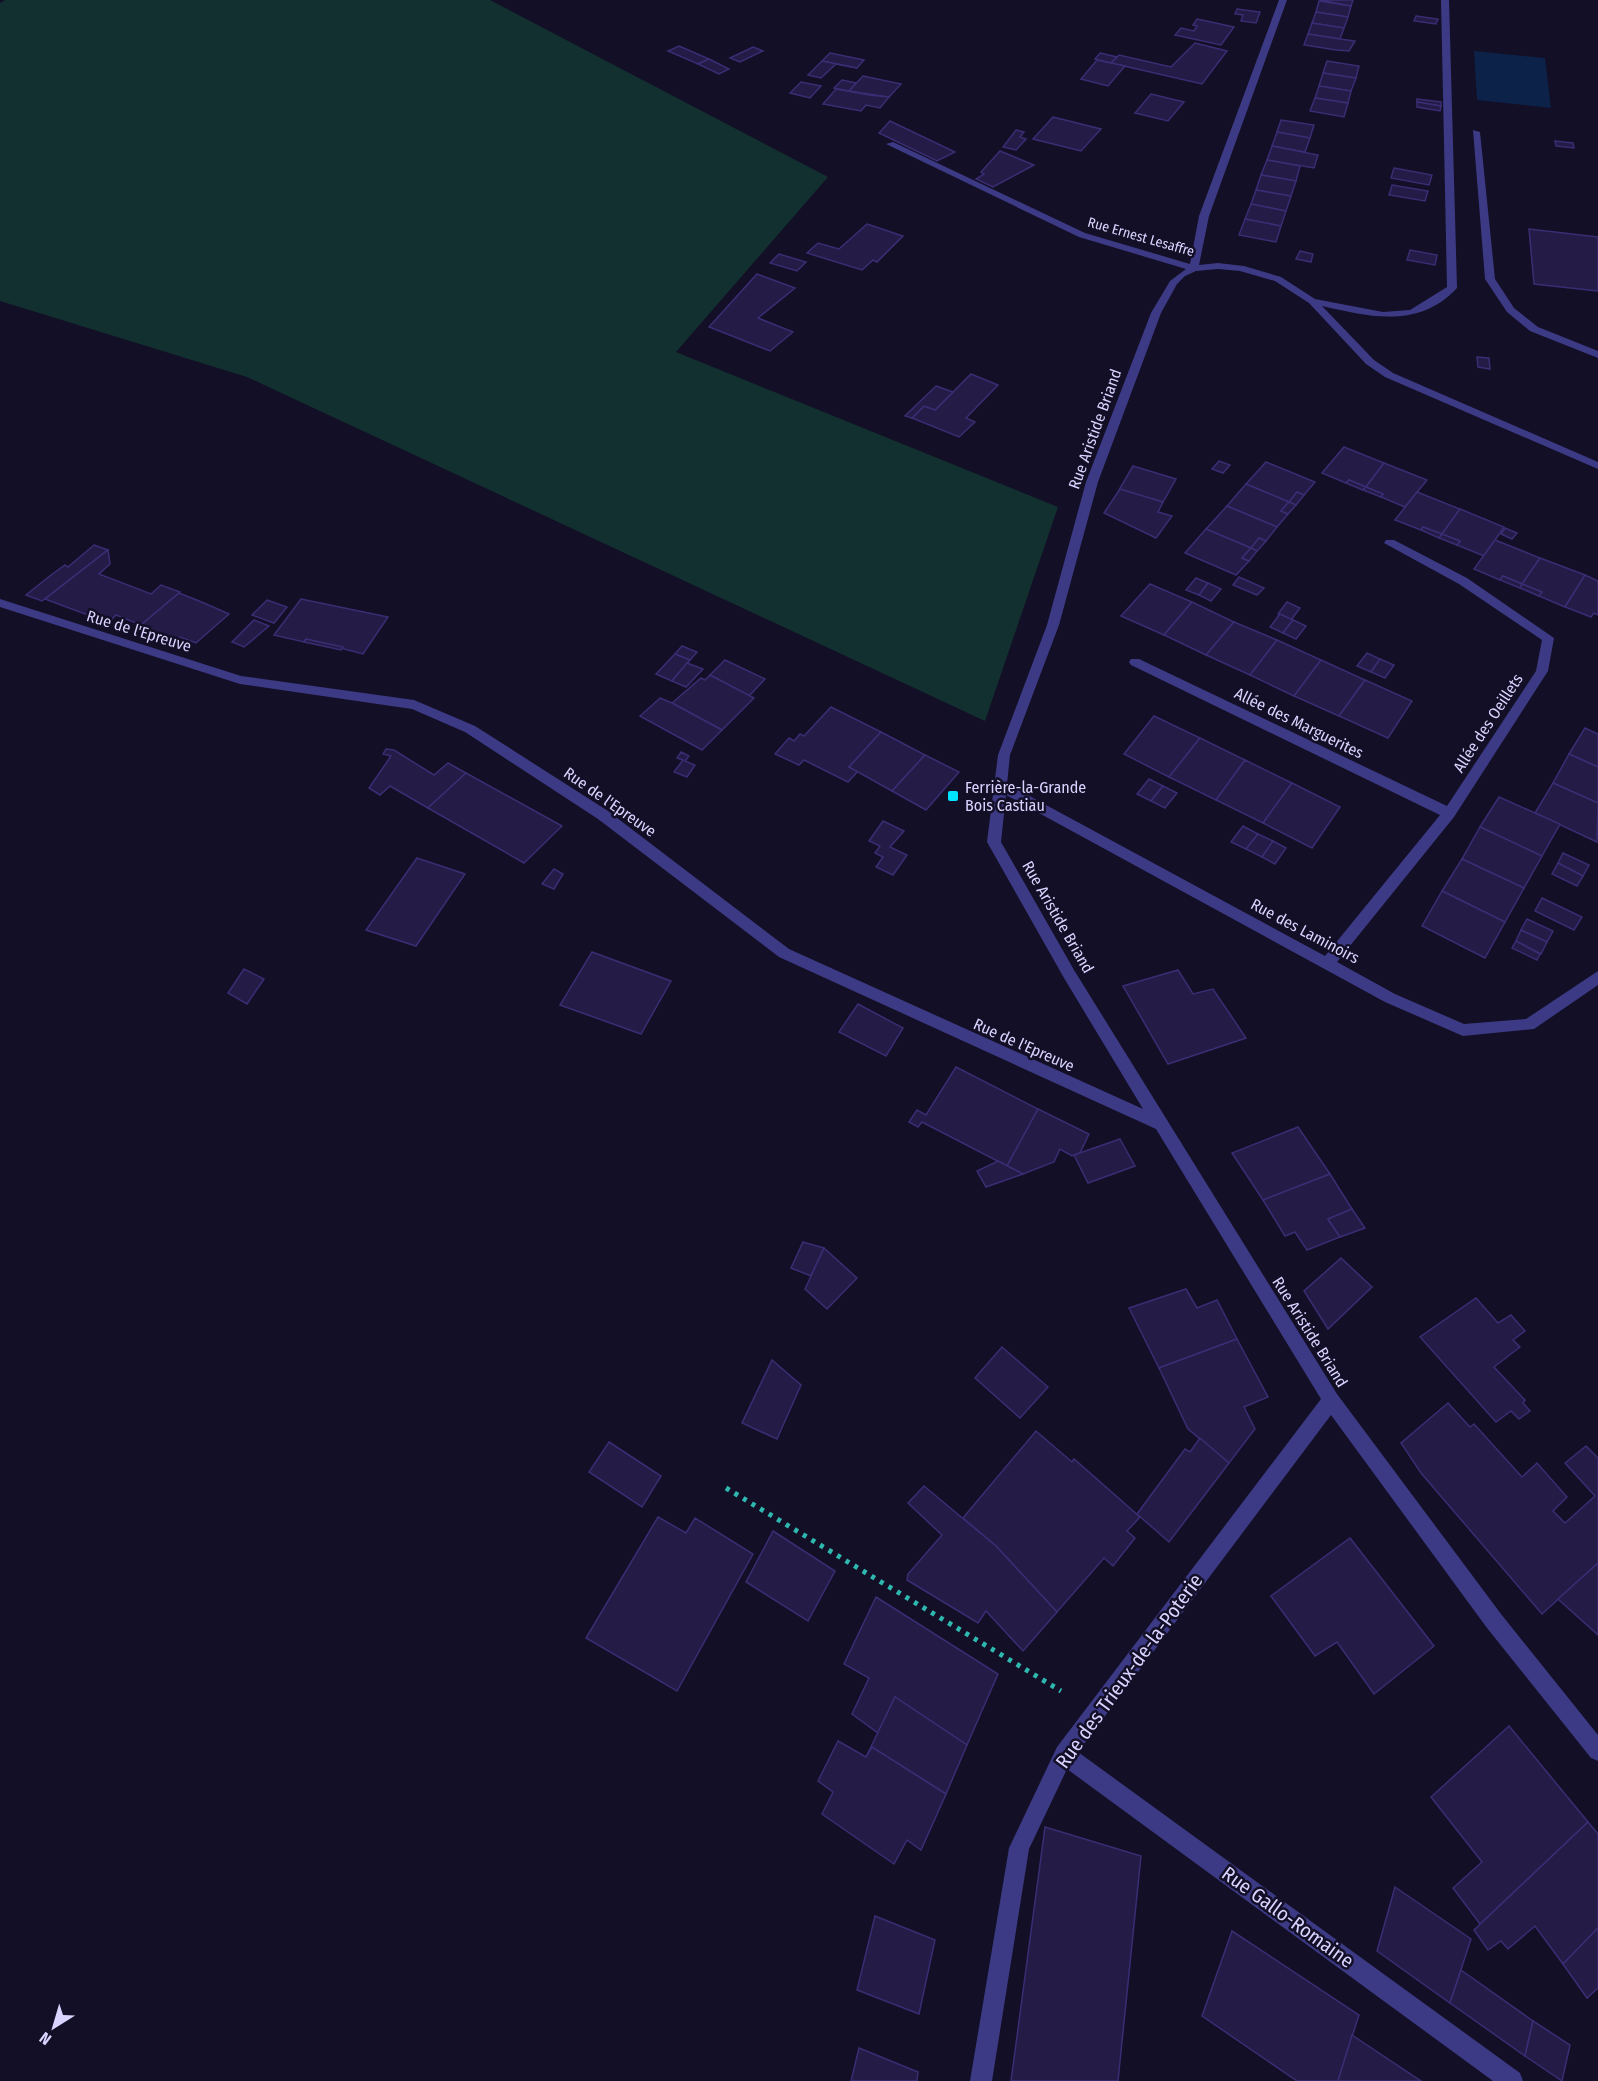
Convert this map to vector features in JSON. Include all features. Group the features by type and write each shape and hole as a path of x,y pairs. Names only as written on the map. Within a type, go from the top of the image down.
{"street":[{"path":"1194,268 1204,216 1283,0"},
{"path":"1312,301 1374,313 1408,314 1433,303 1452,288 1445,0"},
{"path":"1476,132 1490,279 1510,309 1534,329 1598,355"},
{"name":"Rue Ernest Lesaffre","path":"890,144 1082,235 1194,268 1218,266 1263,273 1295,288 1312,301 1370,362 1389,375 1450,404 1598,466"},
{"name":"Rue Aristide Briand","path":"1194,268 1182,274 1173,283 1156,313 1092,482 1053,625 1004,755 994,842 1069,974 1331,1400 1494,1621 1598,1750"},
{"name":"Allée des Oeillets","path":"1327,964 1449,813 1542,671 1548,638 1463,581 1390,543"},
{"name":"Rue de l'Epreuve","path":"0,603 240,680 414,705 470,729 603,815 784,953 1162,1125"},
{"name":"Allée des Marguerites","path":"1135,662 1449,813"},
{"name":"Rue des Laminoirs","path":"1000,786 1390,998 1463,1030 1529,1025 1598,976"},
{"name":"Rue des Trieux-de-la-Poterie","path":"981,2081 1019,1848 1064,1754 1331,1400"},
{"name":"Rue Gallo-Romaine","path":"1064,1754 1512,2081"}],"path":[{"path":"726,1488 1095,1711"}],"green space":[{"path":"5,0 490,0 828,177 676,352 1058,507 985,721 247,377 0,301 0,3"}],"water":[{"path":"1474,51 1545,58 1551,108 1477,100"}],"building":[{"path":"1320,0 1353,0 1351,6"},
{"path":"1319,1 1351,6 1348,17 1316,12"},
{"path":"1237,9 1260,12 1256,23 1241,21 1243,15 1235,14"},
{"path":"1316,12 1348,17 1344,28 1312,23"},
{"path":"1416,16 1438,19 1436,24 1414,21"},
{"path":"1197,19 1234,27 1221,45 1175,35 1181,28 1194,31 1197,26 1193,25"},
{"path":"1312,23 1344,28 1340,39 1308,34"},
{"path":"1308,34 1355,41 1349,51 1304,45"},
{"path":"1195,43 1227,51 1202,84 1111,63 1119,55 1171,67"},
{"path":"679,46 709,59 698,64 668,51"},
{"path":"753,47 763,51 740,62 730,58"},
{"path":"830,53 864,60 857,68 822,61"},
{"path":"1100,53 1117,57 1111,63 1095,59"},
{"path":"709,59 729,69 719,74 698,64"},
{"path":"1097,60 1125,66 1108,86 1081,79"},
{"path":"822,61 857,68 836,64 821,78 808,75"},
{"path":"1327,61 1359,66 1356,78 1323,73"},
{"path":"1323,73 1356,78 1351,91 1319,86"},
{"path":"863,76 901,84 889,97 849,91"},
{"path":"842,80 856,83 849,91 834,88"},
{"path":"801,82 821,86 810,98 790,93"},
{"path":"1319,86 1351,91 1348,103 1315,98"},
{"path":"836,89 889,97 880,108 866,105 861,111 823,104"},
{"path":"1151,94 1184,102 1168,121 1135,113"},
{"path":"1315,98 1348,103 1344,117 1310,111"},
{"path":"1417,99 1441,102 1441,106 1417,102"},
{"path":"1417,102 1441,106 1440,111 1417,107"},
{"path":"1053,117 1101,129 1081,151 1033,139"},
{"path":"1281,120 1314,125 1310,138 1277,132"},
{"path":"890,121 955,152 937,161 879,133"},
{"path":"1016,130 1024,132 1020,137 1026,139 1016,150 1003,147"},
{"path":"1277,132 1310,138 1305,152 1272,146"},
{"path":"1555,141 1573,143 1574,148 1556,146"},
{"path":"1272,146 1318,155 1314,168 1267,160"},
{"path":"1000,151 1034,165 993,187 976,179 984,174 981,172"},
{"path":"1267,160 1300,166 1296,181 1261,175"},
{"path":"1394,168 1432,175 1429,185 1391,178"},
{"path":"1261,175 1296,181 1291,196 1256,190"},
{"path":"1392,185 1428,191 1425,201 1389,195"},
{"path":"1256,190 1291,196 1286,211 1251,204"},
{"path":"1251,204 1286,211 1281,226 1245,219"},
{"path":"1245,219 1281,226 1276,242 1239,235"},
{"path":"867,224 903,236 877,262 873,260 862,270 807,253 818,243 839,249"},
{"path":"1529,229 1598,237 1598,291 1534,284"},
{"path":"1410,250 1437,255 1435,265 1407,260"},
{"path":"1300,251 1313,254 1311,262 1296,259"},
{"path":"779,254 806,262 797,271 770,263"},
{"path":"757,274 795,288 758,318 793,332 770,351 709,327"},
{"path":"1477,357 1489,358 1490,369 1478,367"},
{"path":"971,374 998,385 966,418 975,422 959,437 912,418 924,406 935,410"},
{"path":"936,386 953,392 935,410 924,406 912,418 905,416"},
{"path":"1344,447 1384,463 1366,487 1349,480 1346,483 1322,473"},
{"path":"1219,461 1230,465 1223,473 1212,469"},
{"path":"1266,462 1315,482 1304,495 1297,492 1289,502 1246,484"},
{"path":"1384,463 1427,480 1405,507 1381,497 1383,494 1366,487"},
{"path":"1133,466 1176,479 1163,502 1119,490"},
{"path":"1349,480 1366,487 1363,490 1346,483"},
{"path":"1246,484 1289,502 1281,511 1288,514 1277,527 1227,506"},
{"path":"1366,487 1383,494 1381,497 1363,490"},
{"path":"1120,489 1163,502 1158,512 1172,516 1156,538 1104,513"},
{"path":"1297,492 1304,495 1296,505 1289,502"},
{"path":"1417,492 1460,509 1442,534 1423,527 1421,530 1395,520"},
{"path":"1289,502 1296,505 1288,514 1281,511"},
{"path":"1227,506 1277,527 1266,541 1259,538 1251,548 1206,529"},
{"path":"1460,509 1504,527 1484,556 1457,545 1460,541 1442,534"},
{"path":"1423,527 1442,534 1439,538 1421,530"},
{"path":"1505,528 1517,533 1512,539 1501,534"},
{"path":"1206,529 1251,548 1242,558 1249,561 1236,575 1185,553"},
{"path":"1442,534 1460,541 1457,545 1439,538"},
{"path":"1259,538 1266,541 1257,551 1251,548"},
{"path":"1495,540 1540,558 1522,584 1503,576 1500,580 1474,569"},
{"path":"94,545 108,550 42,601 26,595 65,565 68,567"},
{"path":"1251,548 1257,551 1249,561 1242,558"},
{"path":"108,550 110,564 99,574 151,594 161,585 180,592 141,625 116,615 110,621 96,615 93,617 45,599"},
{"path":"1540,558 1585,575 1565,607 1539,596 1542,592 1522,584"},
{"path":"1585,575 1598,581 1598,615 1594,613 1591,617 1565,607"},
{"path":"1503,576 1522,584 1520,588 1500,580"},
{"path":"1239,577 1264,588 1257,595 1233,585"},
{"path":"1196,578 1208,583 1199,595 1186,590"},
{"path":"1208,583 1221,589 1211,601 1199,595"},
{"path":"1150,584 1192,602 1164,635 1121,616"},
{"path":"1522,584 1542,592 1539,596 1520,588"},
{"path":"179,593 229,614 196,643 180,637 175,641 141,625"},
{"path":"301,599 388,617 363,654 306,639 304,642 274,635"},
{"path":"267,600 287,607 274,623 252,615"},
{"path":"1192,602 1234,622 1206,655 1164,635"},
{"path":"1287,602 1300,608 1291,620 1278,614"},
{"path":"1280,614 1293,620 1283,633 1270,627"},
{"path":"254,620 269,626 244,647 232,642"},
{"path":"1293,620 1306,626 1296,639 1283,633"},
{"path":"1234,622 1277,640 1250,675 1206,655"},
{"path":"306,639 343,647 341,650 304,642"},
{"path":"1277,640 1321,660 1294,696 1250,675"},
{"path":"682,646 697,652 690,660 675,654"},
{"path":"1367,653 1380,659 1371,672 1357,666"},
{"path":"675,654 690,660 672,681 656,674"},
{"path":"1380,659 1394,665 1385,678 1371,672"},
{"path":"725,660 765,679 749,696 710,675"},
{"path":"1321,660 1365,680 1339,716 1294,696"},
{"path":"687,663 703,669 686,687 672,681"},
{"path":"710,675 754,698 722,730 672,703 701,678 705,680"},
{"path":"1365,680 1412,701 1388,738 1339,716"},
{"path":"660,698 722,730 702,750 640,716"},
{"path":"831,707 881,732 849,767 858,771 848,782 804,760 799,765 775,754 789,738 794,741 800,734 804,736"},
{"path":"1154,716 1200,738 1169,777 1124,754"},
{"path":"1585,728 1598,734 1598,767 1569,754"},
{"path":"881,732 925,755 892,791 849,767"},
{"path":"1200,738 1245,760 1216,800 1169,777"},
{"path":"386,749 394,750 434,775 448,763 466,773 428,808 390,786 380,795 369,788 391,756 383,754"},
{"path":"681,752 689,756 685,761 695,765 687,777 674,772 683,760 677,758"},
{"path":"1569,754 1598,767 1598,803 1553,783"},
{"path":"925,755 959,772 926,810 892,791"},
{"path":"1245,760 1292,783 1263,823 1216,800"},
{"path":"466,773 562,826 524,863 428,808"},
{"path":"1149,779 1163,786 1151,801 1137,794"},
{"path":"1292,783 1340,807 1312,848 1263,823"},
{"path":"1553,783 1598,803 1597,842 1535,813"},
{"path":"1163,786 1177,793 1165,808 1151,801"},
{"path":"1499,797 1560,824 1542,856 1480,827"},
{"path":"883,821 904,831 890,847 907,855 893,875 876,867 883,857 875,853 880,846 869,841"},
{"path":"1243,826 1258,834 1246,849 1231,842"},
{"path":"1480,827 1542,856 1524,888 1462,859"},
{"path":"1258,834 1273,841 1262,857 1246,849"},
{"path":"1273,841 1286,848 1275,864 1262,857"},
{"path":"1563,853 1589,865 1583,876 1558,863"},
{"path":"417,858 465,874 416,946 366,930"},
{"path":"1462,859 1524,888 1505,922 1442,891"},
{"path":"1558,863 1583,876 1577,886 1552,874"},
{"path":"554,869 563,874 554,889 542,884"},
{"path":"1442,891 1505,922 1485,958 1422,926"},
{"path":"1542,898 1582,917 1574,930 1535,911"},
{"path":"1527,919 1553,931 1547,942 1521,930"},
{"path":"1521,930 1547,942 1541,954 1516,941"},
{"path":"1516,941 1540,954 1537,960 1512,948"},
{"path":"592,952 671,981 641,1034 560,1005"},
{"path":"244,969 264,979 247,1004 228,993"},
{"path":"1178,970 1193,994 1213,989 1246,1038 1168,1064 1123,986"},
{"path":"858,1004 903,1028 886,1056 839,1032"},
{"path":"956,1067 1038,1109 1007,1166 922,1122 918,1127 909,1122 917,1110 926,1115"},
{"path":"1038,1109 1089,1134 1080,1153 1072,1156 1060,1149 1054,1162 1023,1174 1007,1166"},
{"path":"1298,1127 1330,1174 1263,1200 1232,1153"},
{"path":"1120,1139 1135,1166 1088,1183 1074,1155"},
{"path":"998,1161 1023,1174 986,1187 977,1171"},
{"path":"1330,1174 1352,1209 1328,1219 1340,1237 1307,1250 1295,1232 1285,1236 1263,1200"},
{"path":"1352,1209 1365,1228 1340,1237 1328,1219"},
{"path":"803,1242 824,1248 811,1276 791,1268"},
{"path":"824,1248 857,1278 827,1309 805,1289"},
{"path":"1341,1258 1372,1287 1328,1329 1304,1291"},
{"path":"1186,1289 1197,1308 1217,1300 1237,1339 1159,1368 1129,1308"},
{"path":"1476,1298 1498,1323 1511,1315 1525,1331 1513,1340 1520,1347 1494,1367 1525,1400 1523,1403 1530,1411 1519,1419 1511,1411 1496,1422 1420,1337"},
{"path":"1237,1339 1268,1397 1244,1407 1255,1429 1229,1463 1188,1429 1159,1368"},
{"path":"1002,1347 1048,1387 1020,1418 975,1378"},
{"path":"772,1360 801,1385 777,1439 742,1423"},
{"path":"1448,1403 1470,1427 1474,1424 1522,1477 1537,1463 1567,1497 1553,1511 1565,1523 1595,1496 1565,1463 1586,1446 1598,1458 1598,1563 1542,1614 1421,1473 1401,1443"},
{"path":"1036,1431 1072,1462 1074,1459 1140,1517 1127,1531 1135,1538 1113,1566 1104,1558 1057,1612 996,1546 963,1518"},
{"path":"1200,1438 1229,1463 1169,1542 1137,1514 1185,1449 1190,1452"},
{"path":"609,1442 661,1476 642,1507 589,1472"},
{"path":"924,1486 996,1546 1057,1612 1023,1651 986,1611 978,1623 907,1580 908,1574 942,1535 908,1503"},
{"path":"658,1517 686,1533 695,1518 753,1554 677,1691 586,1638"},
{"path":"773,1531 835,1571 808,1621 746,1582"},
{"path":"1350,1538 1434,1646 1374,1694 1337,1642 1315,1656 1271,1596"},
{"path":"1598,1563 1598,1635 1558,1599"},
{"path":"876,1597 998,1674 967,1745 895,1697 878,1733 852,1714 869,1678 844,1664"},
{"path":"895,1697 967,1745 946,1794 872,1747 866,1757"},
{"path":"1509,1726 1588,1822 1480,1924 1453,1888 1482,1862 1431,1797"},
{"path":"838,1741 866,1757 872,1747 946,1794 921,1850 907,1840 894,1864 822,1814 833,1792 818,1781"},
{"path":"1588,1822 1598,1834 1598,1928 1563,1964 1535,1926 1508,1949 1501,1941 1488,1950 1474,1930"},
{"path":"1045,1827 1141,1856 1118,2081 1011,2081"},
{"path":"1395,1887 1471,1939 1450,2003 1377,1951"},
{"path":"875,1916 935,1940 919,2014 857,1990"},
{"path":"1598,1928 1598,1988 1587,1998 1563,1964"},
{"path":"1232,1931 1359,2015 1338,2081 1297,2081 1202,2016"},
{"path":"1461,1970 1533,2021 1525,2056 1450,2003"},
{"path":"1533,2021 1570,2045 1562,2081 1525,2056"},
{"path":"1352,2035 1421,2081 1338,2081"},
{"path":"859,2048 918,2072 917,2081 851,2081"}],"place":[{"name":"Ferrière-la-Grande Bois Castiau","path":"953,796"}]}
